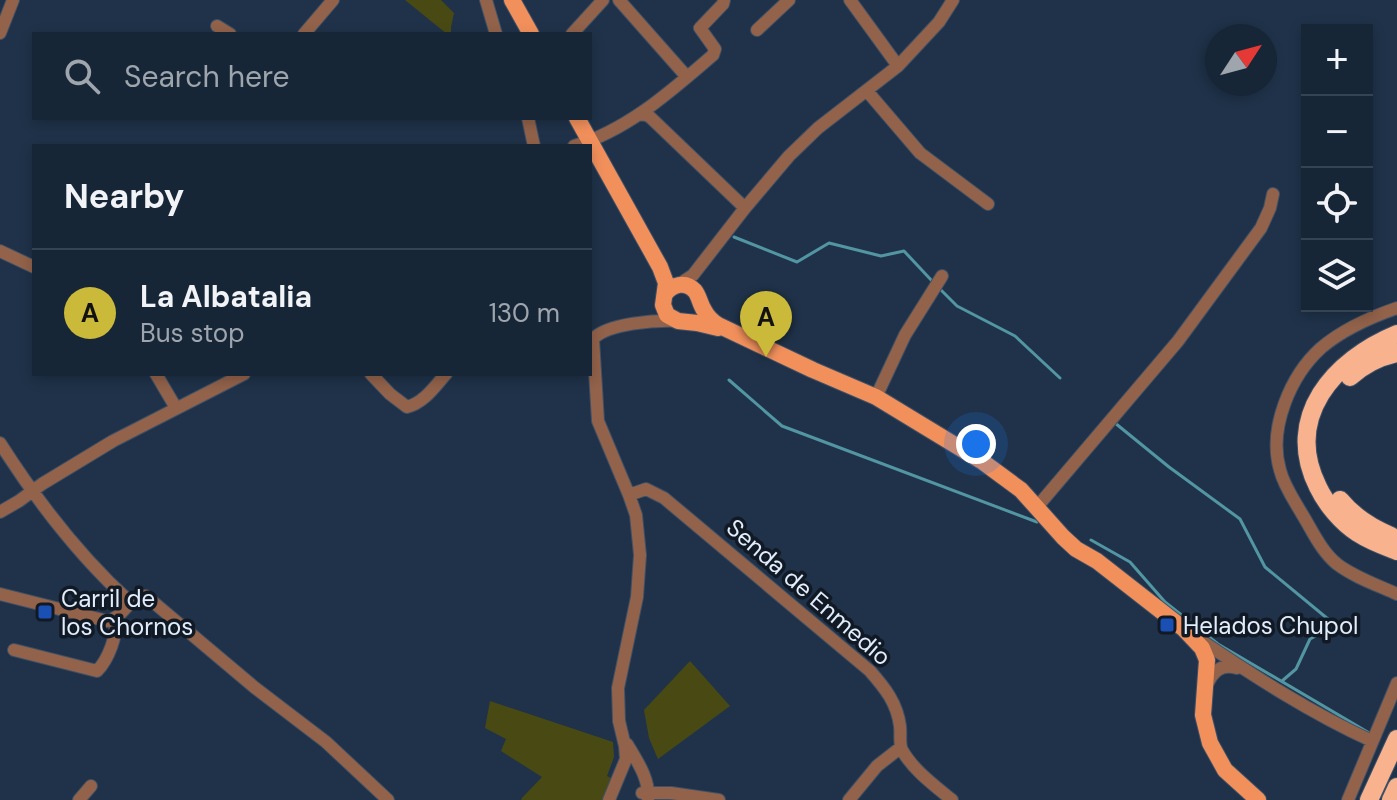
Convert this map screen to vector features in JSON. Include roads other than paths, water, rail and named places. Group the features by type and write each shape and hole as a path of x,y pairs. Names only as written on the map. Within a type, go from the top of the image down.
{"highway":[{"path":"1397,334 1364,350 1329,381 1311,414 1307,442 1312,474 1329,506 1357,533 1397,551"},
{"path":"1397,353 1368,363 1339,388 1325,412 1318,443 1328,482 1347,509 1379,531 1397,538"},
{"path":"1369,800 1397,739"},
{"path":"1391,800 1397,787"}],"main road":[{"path":"512,0 530,32"},
{"path":"578,120 592,144"},
{"path":"592,145 671,290"},
{"path":"726,330 708,316 689,286 671,290 663,300 664,311 672,319 726,330 876,397 950,441 1007,478 1076,549 1184,629 1202,648 1207,660 1203,715 1216,756 1235,781 1258,800"},
{"path":"680,321 694,316 699,306 698,297"}],"street":[{"path":"0,33 13,0"},
{"path":"306,32 333,0"},
{"path":"486,0 495,32"},
{"path":"574,32 603,0"},
{"path":"619,0 687,77"},
{"path":"580,144 661,100 714,52 713,45 700,28 724,0"},
{"path":"757,30 789,0"},
{"path":"850,0 898,66"},
{"path":"630,325 689,279 789,156 818,128 898,66 939,22 953,0"},
{"path":"217,26 227,32"},
{"path":"867,91 920,153 988,204"},
{"path":"661,100 656,114 661,126"},
{"path":"634,117 647,115 661,126 745,208"},
{"path":"528,120 534,144"},
{"path":"1037,507 1178,341 1261,228 1273,194"},
{"path":"0,251 32,266"},
{"path":"698,297 695,281 701,266"},
{"path":"876,397 905,335 942,276"},
{"path":"1397,308 1358,325 1329,342 1312,357 1288,396 1276,443 1280,472 1328,555 1349,571 1397,594"},
{"path":"609,800 625,763 626,753 619,721 619,674 634,615 640,567 636,515 598,421 593,339 596,332 651,321 680,321"},
{"path":"157,376 176,408"},
{"path":"0,512 113,441 240,376"},
{"path":"373,376 407,407 422,400 444,376"},
{"path":"0,443 50,516 130,602"},
{"name":"Senda de Enmedio","path":"629,495 646,489 664,498 870,671 886,689 898,710 900,748"},
{"path":"0,594 107,621 115,619 138,596 150,598 254,687 326,742 388,800"},
{"path":"14,650 97,671 114,638 115,619"},
{"path":"1184,629 1275,690 1372,741"},
{"path":"1204,692 1212,675 1222,666 1230,665 1244,670"},
{"path":"1348,800 1397,683"},
{"path":"623,739 640,767 645,796"},
{"path":"849,800 877,766 900,748 914,766 952,800"},
{"path":"625,763 645,796"},
{"path":"79,800 91,786"},
{"path":"645,796 671,793 719,800"}],"waterway":[{"path":"734,237 797,262 829,243 881,256 904,251 933,282"},
{"path":"938,287 957,306 1015,336 1060,378"},
{"path":"729,380 782,426 1037,522"},
{"path":"1115,423 1240,519 1265,567 1328,619 1327,630 1310,639 1296,669 1282,681"},
{"path":"1091,540 1130,562 1165,602 1218,644 1371,734"}],"place":[{"name":"La Albatalia","path":"766,357"},
{"name":"Carril de los Chornos","path":"45,612"},
{"name":"Helados Chupol","path":"1167,625"}]}
